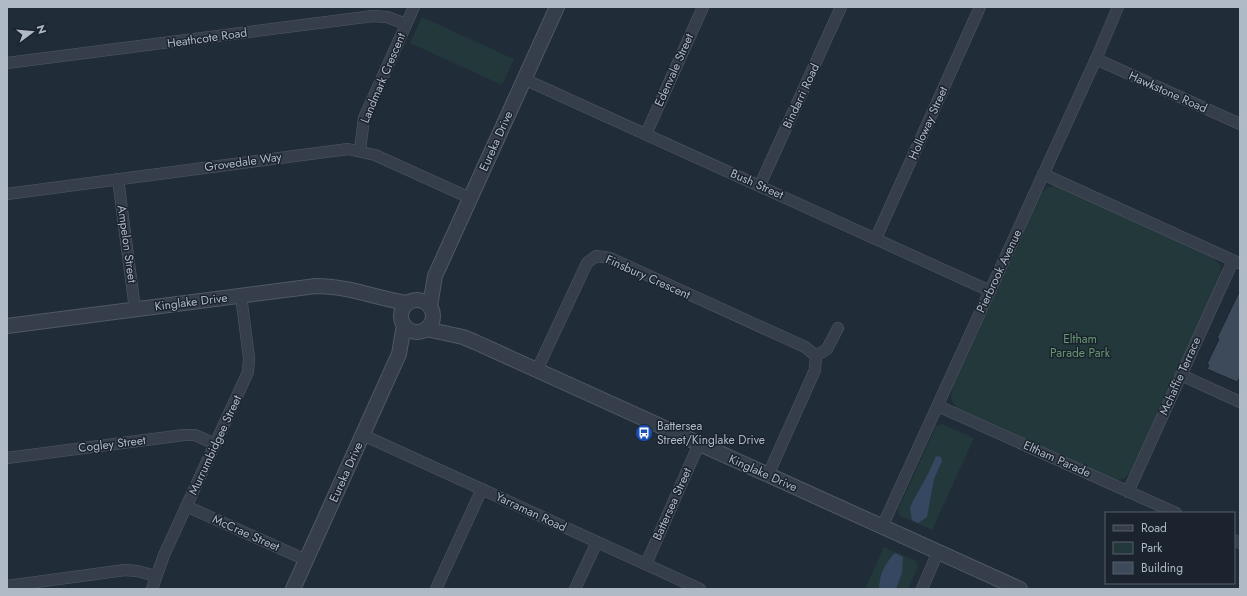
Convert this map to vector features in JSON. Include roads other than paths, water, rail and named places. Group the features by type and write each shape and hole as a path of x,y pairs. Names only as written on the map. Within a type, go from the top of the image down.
{"street":[{"name":"Landmark Crescent","path":"360,150 364,118 414,7"},
{"name":"Eureka Drive","path":"431,310 435,276 557,7"},
{"name":"Edenvale Street","path":"646,134 703,7"},
{"name":"Bindarri Road","path":"760,185 841,7"},
{"name":"Holloway Street","path":"876,238 980,7"},
{"name":"Pierbrook Avenue","path":"882,527 1118,10"},
{"name":"Heathcote Road","path":"7,63 373,16 387,17 406,24"},
{"name":"Hawkstone Road","path":"1096,59 1240,124"},
{"name":"Bush Street","path":"524,79 760,185 990,291"},
{"name":"Grovedale Way","path":"7,194 332,150 360,150 388,160 470,198"},
{"path":"1044,174 1237,262"},
{"name":"Ampelon Street","path":"118,179 135,309"},
{"name":"Finsbury Crescent","path":"537,370 584,268 593,257 600,256 610,258 805,347 816,356"},
{"name":"Mchaffie Terrace","path":"1128,492 1181,375 1237,262"},
{"name":"Eureka Drive","path":"411,301 435,276"},
{"name":"Kinglake Drive","path":"7,326 325,286 343,288 374,297 411,301"},
{"name":"Murrumbidgee Street","path":"152,589 156,576 186,506 249,367 241,296"},
{"name":"Kinglake Drive","path":"374,297 402,322"},
{"path":"421,300 431,310 432,322 423,330 410,331 402,322 402,309 411,301 421,300"},
{"name":"Kinglake Drive","path":"431,310 463,337"},
{"name":"Eureka Drive","path":"293,589 399,354 402,322"},
{"path":"768,475 815,370 816,356 830,344 838,328"},
{"name":"Eureka Drive","path":"399,354 423,330"},
{"name":"Kinglake Drive","path":"423,330 463,337 1020,589"},
{"path":"1181,375 1240,402"},
{"name":"Eltham Parade","path":"938,406 1174,512"},
{"name":"Cogley Street","path":"7,458 184,435 195,435 215,444"},
{"name":"Yarraman Road","path":"363,435 700,589"},
{"name":"Battersea Street","path":"646,564 700,444"},
{"path":"436,589 482,489"},
{"name":"McCrae Street","path":"186,506 306,560"},
{"path":"576,589 597,542"},
{"path":"922,589 938,552"},
{"path":"7,586 125,570 137,571 156,576"}],"water":[{"path":"936,456 941,457 942,461 934,479 927,517 918,523 912,520 910,508"},
{"path":"895,553 903,557 902,573 896,589 879,589 883,570"}],"place":[{"name":"Battersea Street/Kinglake Drive","path":"644,433"}],"park label":[{"name":"Eltham Parade Park","path":"1080,346"}]}
